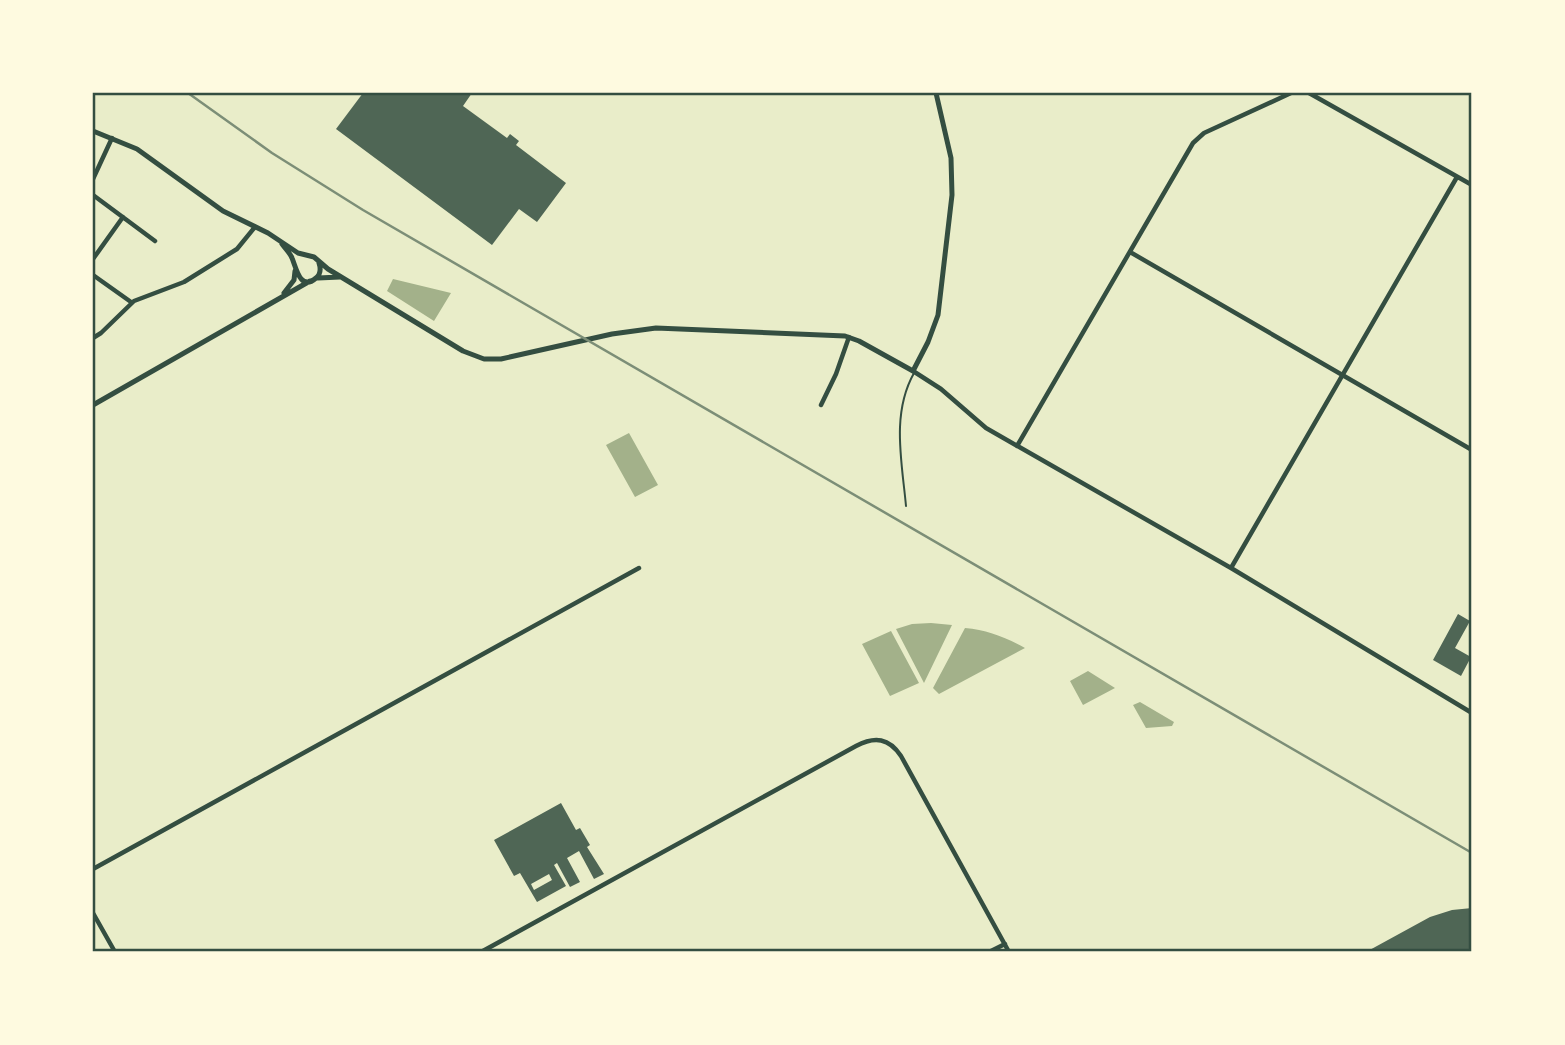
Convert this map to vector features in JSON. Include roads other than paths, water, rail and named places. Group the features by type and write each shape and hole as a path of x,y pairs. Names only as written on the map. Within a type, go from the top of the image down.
{"street":[{"path":"913,372 938,315 952,195 951,158 936,93"},
{"path":"1017,446 1193,143 1199,137 1291,93"},
{"path":"1309,93 1472,186"},
{"path":"93,131 148,156 218,208 319,262 463,351 484,359 506,359 612,334 656,328 849,337 941,389 980,424 1231,568 1472,713"},
{"path":"93,179 113,138"},
{"path":"1231,568 1457,177"},
{"path":"93,195 155,241"},
{"path":"93,259 123,217"},
{"path":"93,338 131,303 187,281 239,247 255,227"},
{"path":"278,240 290,254 301,280 313,280 320,272 319,262"},
{"path":"1130,252 1472,450"},
{"path":"273,302 291,285 300,258 308,256"},
{"path":"93,275 131,303"},
{"path":"93,405 313,280 327,275 344,278"},
{"path":"821,405 849,337"},
{"path":"93,869 639,568"},
{"path":"481,952 856,746 872,740 886,740 901,756 1009,952"},
{"path":"93,913 115,952"},
{"path":"989,952 1004,944"}],"lane":[{"path":"906,506 899,422 913,372"}],"railway":[{"path":"188,93 272,153 363,210 1472,853"}]}
